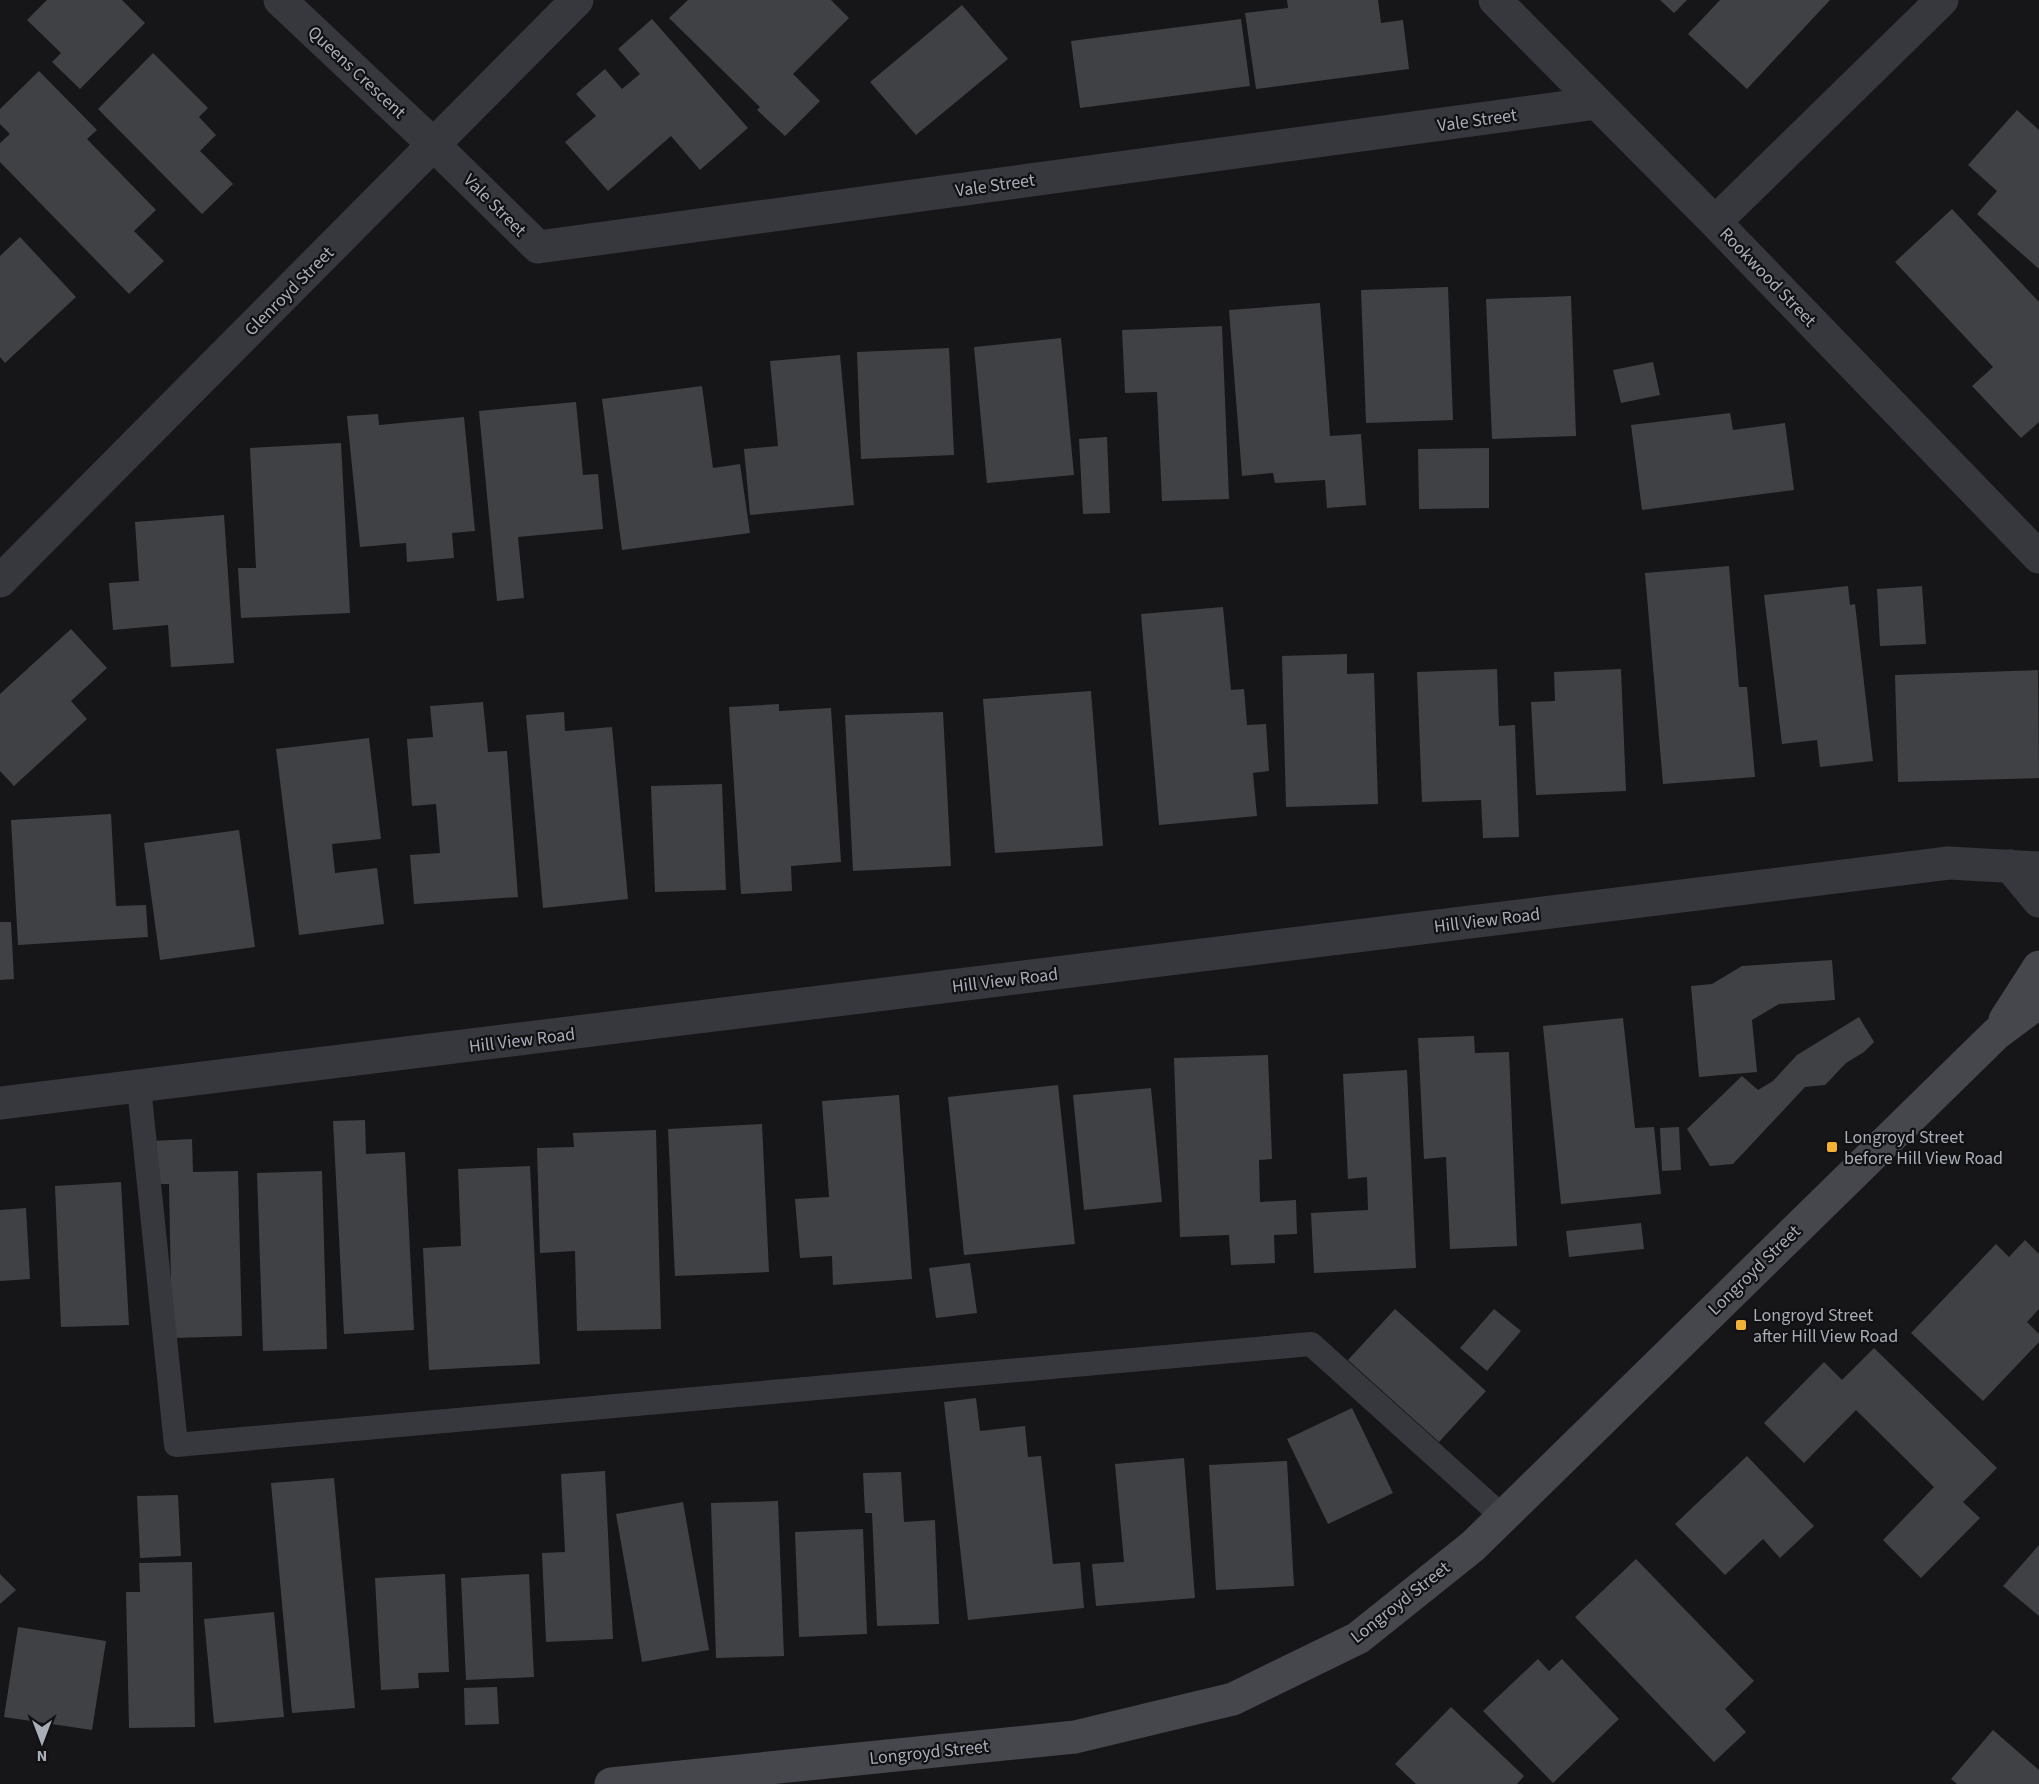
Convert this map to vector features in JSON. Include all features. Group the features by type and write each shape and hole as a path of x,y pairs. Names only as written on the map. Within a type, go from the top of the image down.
{"main road":[{"name":"Longroyd Street","path":"1996,1034 2039,967"},
{"name":"Longroyd Street","path":"611,1784 1075,1737 1233,1699 1358,1638 1473,1545 1996,1034 2039,1002"}],"street":[{"name":"Queens Crescent","path":"280,0 434,145"},
{"name":"Glenroyd Street","path":"0,581 577,0"},
{"name":"Rookwood Street","path":"1495,0 1715,222 2039,557"},
{"path":"1715,222 1942,0"},
{"name":"Vale Street","path":"434,145 538,247 1597,103"},
{"name":"Hill View Road","path":"0,1103 1949,863 2024,867 2039,901"}],"lane":[{"path":"139,1087 176,1445 1311,1344 1502,1516"}],"building":[{"path":"47,0 122,0 145,23 80,89 52,62 61,53 27,20"},
{"path":"688,0 831,0 849,18 793,74 820,101 785,136 757,110 760,107 669,18"},
{"path":"1287,0 1378,0 1381,23 1403,20 1409,69 1256,89 1245,13 1288,8"},
{"path":"1660,0 1687,0 1674,13"},
{"path":"1720,0 1830,0 1747,89 1688,34"},
{"path":"962,5 1008,59 916,135 870,82"},
{"path":"652,19 748,128 700,170 671,136 608,191 565,142 596,116 576,94 605,69 622,89 640,74 618,49"},
{"path":"1241,19 1250,86 1080,108 1071,41"},
{"path":"153,53 208,108 199,117 216,135 200,151 233,184 202,214 98,109"},
{"path":"39,71 97,130 87,139 156,210 134,231 164,261 129,294 0,162 0,143 10,134 0,124 0,109"},
{"path":"2017,110 2039,130 2039,269 1977,214 1997,191 1968,165"},
{"path":"1952,209 2039,302 2039,422 2021,438 1972,386 1993,367 1895,262"},
{"path":"20,237 76,297 5,363 0,357 0,256"},
{"path":"1448,287 1453,420 1366,423 1361,290"},
{"path":"1571,296 1576,436 1492,439 1486,299"},
{"path":"1320,303 1330,436 1361,434 1366,505 1327,508 1325,480 1275,483 1273,473 1242,476 1229,310"},
{"path":"1222,326 1229,499 1162,501 1157,392 1125,393 1122,330"},
{"path":"1061,338 1074,475 987,483 974,347"},
{"path":"949,348 954,455 861,459 857,352"},
{"path":"840,355 854,505 750,515 744,449 778,446 770,361"},
{"path":"1653,362 1660,395 1621,403 1613,370"},
{"path":"702,386 713,468 740,464 750,533 622,550 602,399"},
{"path":"576,402 583,475 598,474 603,529 518,537 524,598 497,601 479,411"},
{"path":"1730,413 1733,430 1785,423 1794,490 1642,510 1631,425"},
{"path":"378,414 379,425 464,417 475,531 452,533 454,558 407,562 406,543 360,547 347,416"},
{"path":"1107,437 1110,513 1083,514 1079,439"},
{"path":"341,443 350,613 241,618 238,568 256,568 250,448"},
{"path":"1489,448 1489,508 1419,509 1418,449"},
{"path":"224,515 234,663 171,667 168,625 113,630 109,583 139,581 135,522"},
{"path":"1729,566 1739,687 1747,687 1755,777 1663,784 1645,573"},
{"path":"1848,586 1850,605 1855,604 1873,761 1820,767 1817,740 1782,744 1764,595"},
{"path":"1922,586 1926,644 1880,646 1877,589"},
{"path":"1223,607 1231,690 1244,689 1247,725 1266,724 1269,771 1253,773 1257,816 1159,825 1141,614"},
{"path":"71,629 107,668 71,701 87,719 14,786 0,771 0,694"},
{"path":"1347,654 1347,674 1374,673 1378,804 1286,807 1282,656"},
{"path":"1497,669 1499,726 1515,725 1519,837 1483,838 1481,800 1422,802 1417,672"},
{"path":"1621,669 1626,791 1536,795 1531,702 1555,701 1554,672"},
{"path":"2038,670 2039,778 1898,782 1895,675"},
{"path":"1091,691 1103,846 995,853 983,699"},
{"path":"483,702 488,752 507,751 518,897 414,904 410,855 440,853 436,804 412,806 407,739 433,737 430,706"},
{"path":"779,704 779,711 831,708 841,862 791,866 792,891 741,894 729,707"},
{"path":"564,712 565,731 612,727 628,899 543,908 526,715"},
{"path":"943,712 951,866 853,871 845,715"},
{"path":"369,738 381,839 332,844 335,873 377,868 384,924 299,935 276,749"},
{"path":"722,784 726,890 655,892 651,786"},
{"path":"111,814 116,906 146,905 148,937 18,945 11,820"},
{"path":"239,830 255,947 160,960 144,843"},
{"path":"0,922 11,922 14,979 0,980"},
{"path":"1832,960 1835,1000 1779,1004 1752,1020 1757,1072 1699,1077 1691,986 1712,984 1742,966"},
{"path":"1859,1017 1874,1042 1864,1052 1846,1063 1825,1085 1805,1087 1733,1164 1710,1166 1687,1129 1742,1076 1758,1090 1773,1081 1797,1055"},
{"path":"1623,1018 1635,1128 1654,1127 1661,1194 1561,1204 1543,1026"},
{"path":"1474,1036 1475,1053 1509,1052 1517,1246 1450,1249 1446,1157 1424,1159 1418,1038"},
{"path":"1268,1055 1272,1159 1259,1160 1260,1202 1296,1200 1297,1234 1274,1235 1275,1263 1231,1265 1229,1235 1180,1237 1174,1058"},
{"path":"1407,1070 1416,1268 1314,1273 1311,1213 1368,1210 1367,1177 1348,1179 1343,1074"},
{"path":"1058,1085 1075,1244 964,1255 948,1097"},
{"path":"1151,1088 1162,1202 1084,1210 1073,1095"},
{"path":"899,1095 912,1279 833,1285 832,1256 800,1258 795,1199 829,1197 822,1101"},
{"path":"365,1120 366,1154 405,1152 414,1330 344,1334 333,1121"},
{"path":"762,1124 769,1272 675,1276 668,1129"},
{"path":"1679,1127 1681,1170 1662,1171 1660,1128"},
{"path":"656,1130 661,1329 577,1331 575,1251 540,1253 537,1148 574,1147 573,1133"},
{"path":"192,1139 193,1172 238,1171 242,1336 172,1338 169,1184 152,1184 151,1141"},
{"path":"530,1166 540,1364 429,1370 423,1248 461,1246 458,1169"},
{"path":"322,1171 327,1349 263,1351 257,1173"},
{"path":"121,1182 129,1325 61,1327 55,1186"},
{"path":"26,1208 30,1279 0,1281 0,1210"},
{"path":"1641,1223 1644,1249 1569,1257 1566,1231"},
{"path":"2025,1240 2039,1254 2039,1309 2027,1322 2039,1334 2039,1342 1983,1401 1911,1333 1996,1244 2009,1257"},
{"path":"970,1263 977,1313 936,1318 929,1268"},
{"path":"1395,1309 1486,1391 1439,1442 1348,1360"},
{"path":"1494,1309 1521,1331 1487,1371 1460,1348"},
{"path":"1874,1348 1997,1468 1963,1502 1980,1518 1921,1578 1883,1540 1934,1487 1856,1410 1804,1463 1764,1423 1824,1362 1842,1380"},
{"path":"976,1398 980,1431 1025,1426 1028,1457 1041,1456 1053,1564 1080,1562 1084,1608 968,1620 944,1402"},
{"path":"1352,1408 1393,1493 1328,1524 1287,1439"},
{"path":"1747,1456 1814,1526 1780,1558 1763,1539 1725,1575 1675,1524"},
{"path":"1184,1458 1195,1598 1096,1606 1092,1564 1124,1562 1115,1464"},
{"path":"1287,1461 1294,1586 1216,1590 1209,1465"},
{"path":"605,1471 613,1639 546,1642 542,1553 565,1552 561,1474"},
{"path":"901,1472 904,1522 935,1520 939,1624 877,1626 872,1513 865,1513 863,1473"},
{"path":"334,1478 355,1708 292,1713 271,1483"},
{"path":"178,1495 181,1556 140,1558 137,1496"},
{"path":"778,1501 784,1656 716,1658 711,1503"},
{"path":"683,1502 709,1650 642,1662 616,1514"},
{"path":"863,1529 867,1634 799,1637 795,1532"},
{"path":"2039,1545 2039,1616 2003,1586"},
{"path":"1636,1559 1754,1681 1725,1709 1746,1732 1714,1762 1575,1617"},
{"path":"192,1562 195,1727 129,1728 126,1592 140,1592 139,1563"},
{"path":"0,1574 16,1590 0,1604"},
{"path":"445,1574 449,1672 418,1673 419,1688 381,1690 375,1578"},
{"path":"529,1574 534,1677 466,1680 461,1578"},
{"path":"274,1612 284,1717 214,1723 204,1619"},
{"path":"18,1627 106,1641 92,1730 4,1717"},
{"path":"1538,1659 1549,1671 1562,1659 1619,1719 1553,1783 1483,1711"},
{"path":"497,1687 499,1724 465,1725 464,1688"},
{"path":"1451,1707 1524,1776 1517,1784 1416,1784 1395,1764"},
{"path":"1993,1730 2039,1770 2039,1784 1957,1784 1951,1779"}],"place":[{"name":"Longroyd Street before Hill View Road","path":"1832,1147"},
{"name":"Longroyd Street after Hill View Road","path":"1741,1325"}]}
